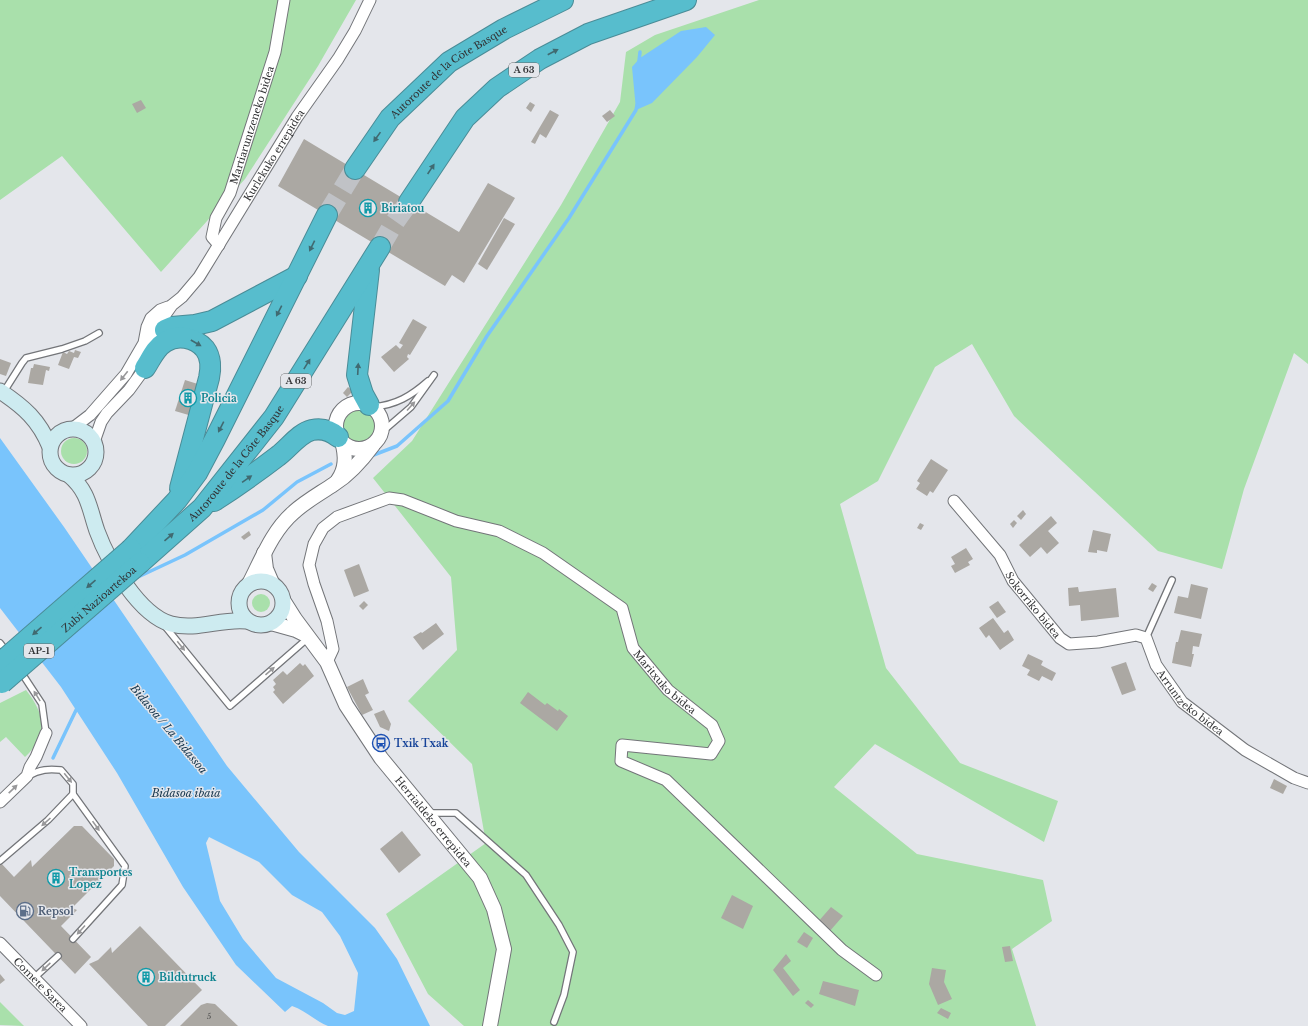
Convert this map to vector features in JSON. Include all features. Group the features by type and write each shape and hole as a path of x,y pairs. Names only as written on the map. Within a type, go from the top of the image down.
{"highway":[{"name":"Autoroute de la Côte Basque","path":"354,169 390,118 449,62 504,29 563,0"},
{"name":"A 63","path":"409,202 465,118 497,88 540,59 588,34 686,0"},
{"name":"A 63","path":"135,556 197,473 327,215"},
{"name":"Autoroute de la Côte Basque","path":"135,556 202,508 274,417 380,247"},
{"path":"369,266 357,375 363,394 371,406"},
{"path":"149,340 172,327 212,321 297,276"},
{"path":"145,368 156,349 175,337 182,337 198,343 205,349 210,363 211,369 209,378 177,500"},
{"path":"202,508 246,480 280,455 306,432 320,429 327,430 340,440"},
{"name":"Zubi Nazioartekoa","path":"10,662 71,612 135,556"},
{"name":"Zubi Nazioartekoa","path":"1,684 71,612"}],"main road":[{"path":"2,392 35,419 49,426 85,432 94,442 96,454 91,466 87,497"},
{"path":"35,419 50,447"},
{"path":"68,429 55,436 50,447 49,453 53,465 58,470 69,475 79,485 87,497 103,546 111,562 138,601 156,616 170,624 187,627 238,620 247,621 258,625 271,623 280,614 283,607 283,600 279,590 272,583 258,581 249,584 241,592 238,602 239,609 242,616 247,621"},
{"path":"69,475 82,473 91,466"},
{"path":"207,624 238,602"}],"street":[{"name":"Martiaruntzeneko bidea","path":"219,245 212,237 216,218 230,193 275,52 284,0"},
{"name":"Kurlekuko errepidea","path":"149,340 172,305 182,297 199,277 297,117 355,31 370,0"},
{"path":"94,442 101,422 129,390 145,368 149,340"},
{"path":"68,429 90,415 126,374 149,340"},
{"path":"335,484 340,477 345,463 344,449 340,440 336,430 338,416 342,410 355,403 362,403 371,406 382,418 382,432 377,442 367,449 353,449 340,440"},
{"path":"249,584 277,531 293,512 313,497 335,484 356,466 373,445"},
{"name":"Maritxuko bidea","path":"327,662 333,649 327,621 309,565 314,544 323,528 337,516 389,498 403,500 456,521 499,531 543,553 622,608 633,648 668,690 712,726 719,741 711,754 622,744 621,761 666,780 842,950 876,975"},
{"name":"Sokorriko bidea","path":"954,501 1000,556 1013,581 1060,638 1069,644 1098,642 1136,635 1146,638"},
{"path":"264,554 266,569 272,583"},
{"name":"Herrialdeko errepidea","path":"283,600 327,662 346,705 381,758 480,878 494,909 504,949 490,1026"},
{"path":"271,623 296,630 308,636"},
{"name":"Arruntzeko bidea","path":"1146,638 1156,665 1182,702 1245,750 1294,778 1308,783"},
{"path":"0,802 27,776 46,733"},
{"name":"Comete Sarea","path":"0,943 81,1026"}],"lane":[{"path":"2,392 26,358 62,349 85,341 99,333"},
{"path":"371,406 385,406 405,399 434,375 411,407 382,432"},
{"path":"1146,638 1172,580"},
{"path":"156,616 230,706 308,636"},
{"path":"0,643 10,662 42,704 46,733"},
{"path":"27,776 44,769 62,770 73,784 73,794 125,866 122,885 73,939"},
{"path":"0,861 48,820 73,794"},
{"path":"426,813 456,813 526,876 559,925 573,952 564,994 554,1022"},
{"path":"34,978 58,956"}],"green space":[{"path":"0,0 356,0 318,66 245,179 161,272 62,156 0,200"},
{"path":"759,0 1308,0 1308,364 1294,353 1244,489 1222,569 1158,551 1014,416 972,344 935,367 878,481 840,504 886,668 960,763 1058,801 1044,842 875,744 834,787 917,854 1043,880 1052,921 1012,949 1036,1026 464,1026 428,994 386,914 486,843 472,764 408,701 457,650 451,577 373,478 412,441 561,205 620,102 626,52 655,35"},
{"path":"357,410 363,410 372,415 376,421 376,433 372,439 363,444 357,444 348,439 343,430 343,424 348,415"},
{"path":"74,438 83,442 87,451 83,460 74,464 65,460 61,451 65,442"},
{"path":"261,594 267,597 270,603 267,609 261,612 255,609 252,603 255,597"},
{"path":"26,690 37,708 42,724 38,741 25,757 6,737 0,742 0,703"},
{"path":"0,1002 24,1026 0,1025"}],"water":[{"path":"706,27 715,35 697,57 652,103 636,110 632,67 640,58 681,31"},
{"name":"Bidasoa ibaia","path":"0,438 64,527 227,766 299,852 375,928 397,959 430,1026 328,1026 292,1006 285,1012 236,965 183,887 117,773 61,687 0,608","holes":["209,837 259,862 292,895 322,912 340,936 358,973 354,1011 345,1015 337,1013 323,1003 276,978 243,939 220,901 206,843"]}],"building":[{"path":"141,100 146,108 137,113 132,104"},
{"path":"530,102 535,105 531,112 526,108"},
{"path":"550,110 559,115 546,138 540,134 535,144 531,142"},
{"path":"610,110 615,116 607,122 602,116"},
{"name":"Biriatou","path":"304,139 459,232 488,183 515,198 464,283 452,275 445,286 278,186"},
{"path":"504,218 515,224 487,270 478,264"},
{"path":"413,319 427,327 410,355 408,354 407,357 409,359 394,372 381,357 396,345 400,349 403,345 399,343"},
{"path":"75,350 81,352 78,358 74,357 69,369 58,365 63,352 67,354 69,351 74,353"},
{"path":"0,359 11,363 6,376 0,374"},
{"path":"34,364 50,367 49,371 46,370 43,385 28,383 31,368 33,368"},
{"name":"Policia","path":"185,380 201,385 192,416 175,411"},
{"path":"348,387 353,391 347,397 343,393"},
{"path":"931,459 948,470 933,493 930,491 927,496 916,489 920,483 917,481"},
{"path":"1023,510 1026,514 1021,520 1017,516"},
{"path":"1051,516 1057,523 1048,531 1059,543 1047,554 1041,547 1030,557 1019,545"},
{"path":"1014,520 1017,523 1013,528 1010,524"},
{"path":"920,523 924,525 921,530 917,528"},
{"path":"1093,530 1111,534 1107,552 1097,550 1097,553 1088,552"},
{"path":"249,531 251,535 244,540 241,537"},
{"path":"966,548 973,559 968,562 970,565 955,573 951,566 955,564 951,557"},
{"path":"359,564 369,591 354,597 344,570"},
{"path":"1152,583 1157,586 1153,592 1148,589"},
{"path":"1191,584 1208,588 1201,619 1174,613 1178,596 1188,598"},
{"path":"1078,587 1079,592 1116,588 1119,617 1081,621 1080,605 1069,606 1068,588"},
{"path":"364,601 368,605 363,610 359,606"},
{"path":"998,601 1006,612 997,618 989,607"},
{"path":"993,618 1004,633 1008,630 1014,640 1000,650 989,635 986,638 979,628"},
{"path":"436,623 444,634 423,650 413,637 421,632 422,633"},
{"path":"1181,630 1202,634 1199,647 1193,646 1192,654 1194,654 1191,667 1172,663 1176,642 1178,642"},
{"path":"1028,654 1043,661 1041,665 1056,673 1052,681 1042,676 1039,681 1027,675 1030,670 1022,666"},
{"path":"1126,662 1136,690 1122,695 1111,667"},
{"path":"300,663 303,666 305,664 314,676 283,704 273,692 275,690 273,687 276,684 273,680 283,671 287,675"},
{"path":"363,679 369,693 365,695 373,710 362,715 347,687"},
{"path":"528,692 545,705 547,703 558,711 559,709 568,716 557,731 520,703"},
{"path":"384,710 391,724 389,731 380,727 374,714"},
{"path":"1274,779 1287,786 1283,794 1270,788"},
{"name":"Transportes Lopez","path":"74,826 82,826 114,859 114,866 72,908 77,910 61,926 91,957 75,974 0,896 0,862 14,877 31,860 32,867"},
{"path":"402,831 421,855 399,873 380,849"},
{"path":"732,895 753,906 743,929 721,918"},
{"path":"831,907 843,916 829,932 817,923"},
{"name":"Bildutruck","path":"140,926 202,990 165,1026 148,1026 89,964 98,960 111,947 112,953"},
{"path":"804,932 813,938 807,948 797,942"},
{"path":"1010,946 1013,961 1005,962 1002,947"},
{"path":"786,954 791,961 783,968 800,990 793,996 773,970"},
{"path":"932,968 946,970 944,982 952,999 938,1005 929,984"},
{"path":"0,974 5,980 0,984"},
{"path":"823,981 859,990 855,1006 819,994"},
{"path":"808,1000 814,1005 811,1008 805,1003"},
{"path":"207,1003 215,1004 238,1026 180,1026 201,1005"},
{"path":"941,1008 951,1013 948,1019 937,1013"}],"waterway":[{"path":"639,61 640,52"},
{"path":"371,456 397,446 448,401 487,336 569,218 636,110 637,105"},
{"path":"138,577 185,555 263,510 297,482 331,464"},
{"path":"53,758 78,706"}],"tunnel":[{"path":"327,215 355,169"},
{"path":"380,247 394,223 409,202"}],"place":[{"name":"Biriatou","path":"368,208"},
{"name":"Policia","path":"188,398"},
{"name":"Txik Txak","path":"381,743"},
{"name":"Transportes Lopez","path":"56,878"},
{"name":"Repsol","path":"25,911"},
{"name":"Bildutruck","path":"146,977"}],"water label":[{"name":"Bidasoa / La Bidassoa","path":"169,729"}]}
